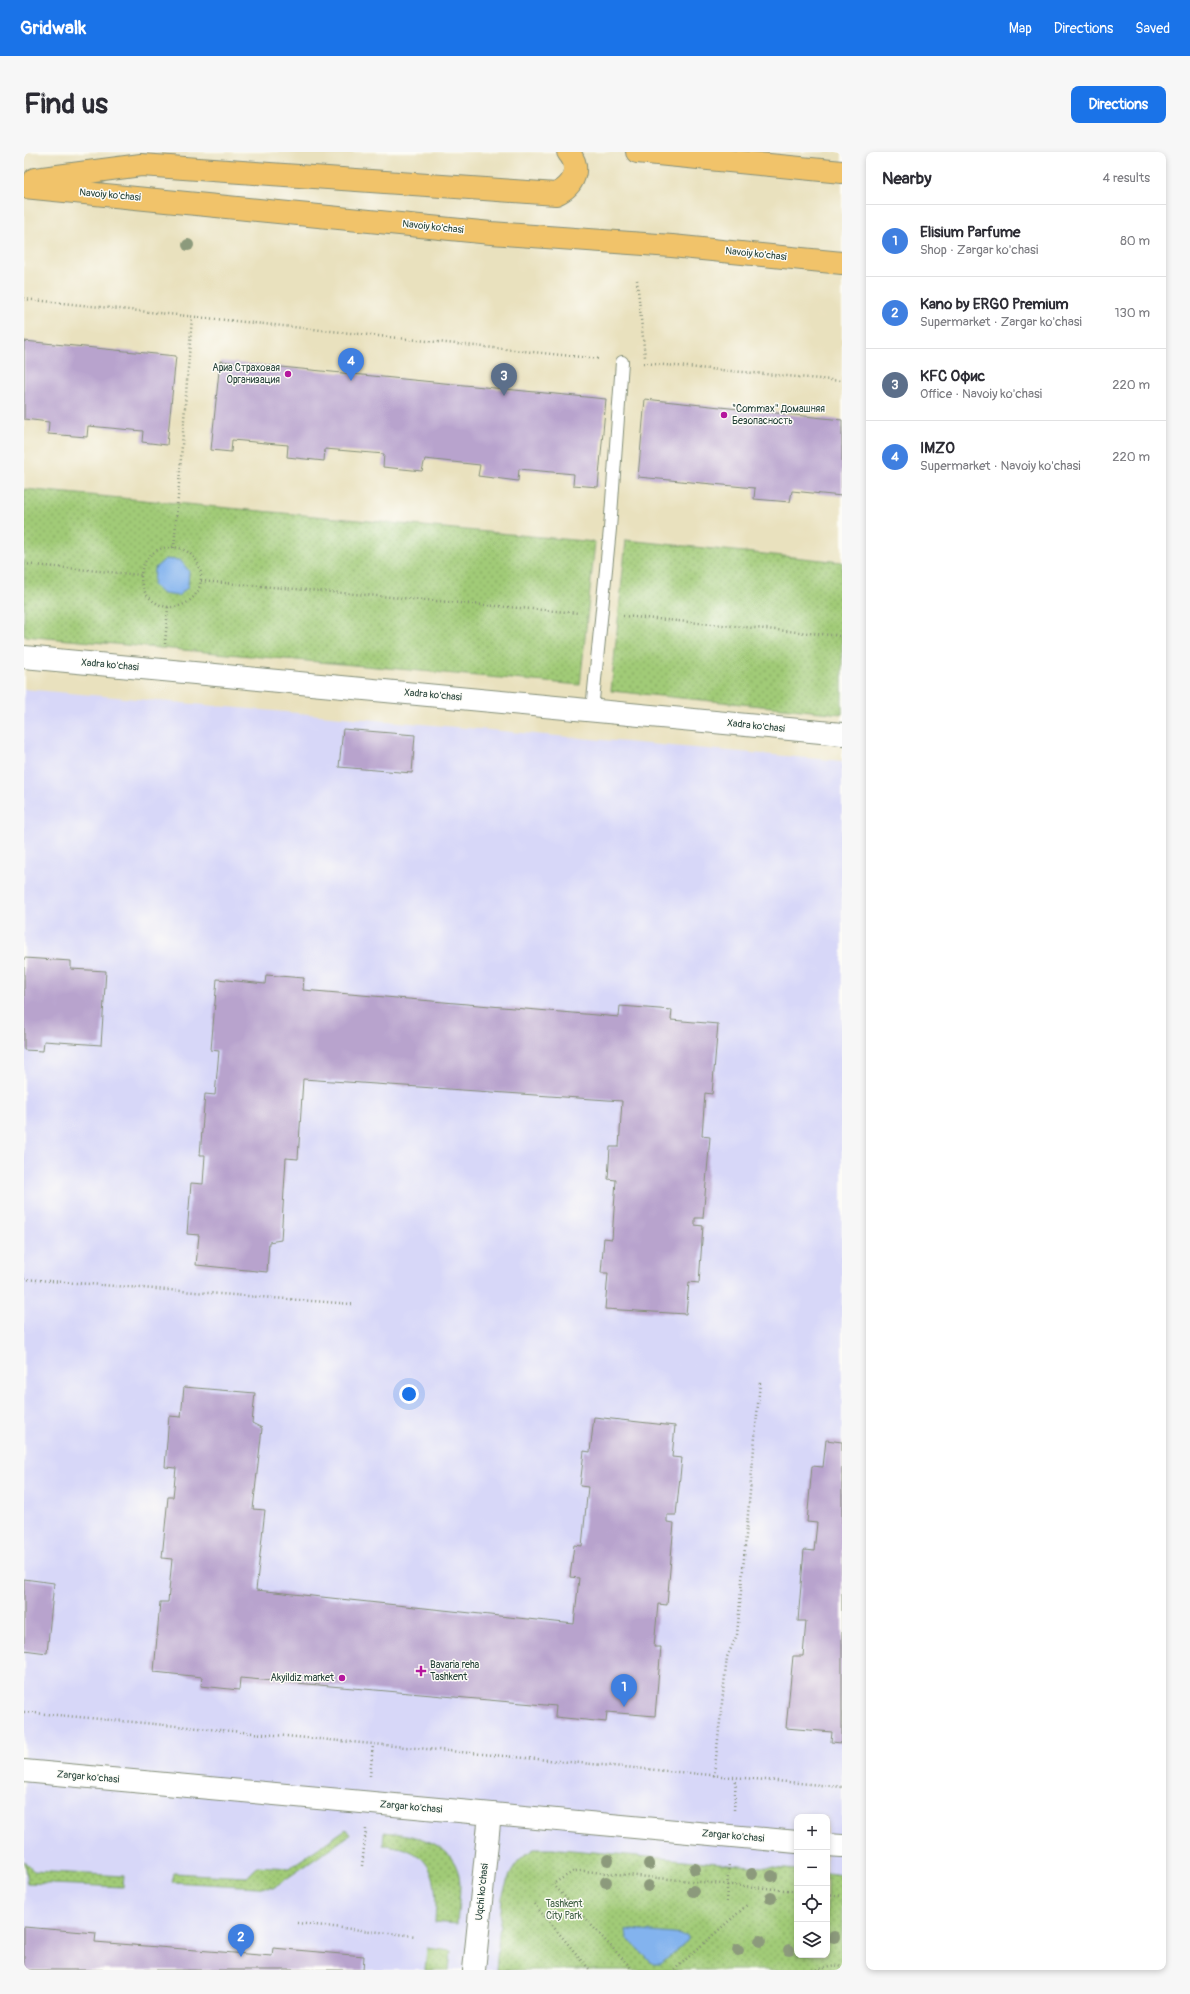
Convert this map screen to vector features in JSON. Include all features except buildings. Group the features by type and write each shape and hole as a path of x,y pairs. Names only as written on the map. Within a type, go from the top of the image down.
{"main road":[{"path":"24,180 141,165 556,194 566,189 572,183 575,173 574,161 568,152"},
{"path":"637,152 842,172"},
{"name":"Navoiy ko'chasi","path":"24,187 491,232 672,246 842,263"}],"street":[{"name":"Xadra ko'chasi","path":"24,658 842,734"},
{"name":"Zargar ko'chasi","path":"24,1771 794,1842"},
{"name":"Uqchi ko'chasi","path":"474,1970 490,1814"},
{"path":"830,1845 842,1846"}],"lane":[{"path":"592,710 610,530 622,362"}],"path":[{"path":"637,280 646,363"},
{"path":"24,299 622,362 842,381"},
{"path":"174,548 192,317"},
{"path":"163,548 174,548 186,551 192,556 200,570 201,581 197,592 192,598 179,606 168,607 156,603 150,598 142,585 141,575 145,562 150,556 163,548"},
{"path":"24,564 141,575"},
{"path":"201,581 601,614 842,636"},
{"path":"161,670 168,607"},
{"path":"24,1279 352,1304"},
{"path":"714,1776 727,1657 737,1634 760,1382"},
{"path":"24,1712 842,1787"},
{"path":"633,1970 552,1884 574,1871 584,1871 794,1891"},
{"path":"830,1894 842,1896"},
{"path":"534,1904 590,1970"},
{"path":"674,1970 747,1905"},
{"path":"297,1923 416,1936"},
{"path":"812,1970 842,1965"}],"shaded area":[{"path":"24,689 842,761 842,1970 24,1970"}],"green space":[{"path":"24,489 595,542 580,685 24,636"},
{"path":"626,540 842,562 842,714 611,691"},
{"path":"346,1829 350,1835 273,1888 172,1882 174,1873 247,1877 258,1866 289,1868"},
{"path":"384,1832 409,1835 433,1843 444,1850 452,1859 457,1870 460,1884 457,1924 435,1922 436,1907 434,1880 430,1869 423,1860 413,1853 400,1848 383,1845"},
{"name":"Tashkent City Park","path":"534,1849 560,1849 794,1870 794,1958 830,1958 830,1873 842,1875 842,1970 496,1970 504,1890 509,1876 527,1853"},
{"path":"24,1861 34,1871 124,1876 123,1887 27,1883"},
{"path":"427,1948 451,1951 449,1970 425,1970"}],"water":[{"path":"165,559 180,560 189,571 188,587 178,596 163,594 153,585 154,569"},
{"path":"632,1930 683,1935 688,1937 688,1940 661,1964 653,1964 627,1938 626,1931"}],"place":[{"name":"Ариа Страховая Организация","path":"288,374"},
{"name":"IMZO","path":"351,381"},
{"name":"KFC Офис","path":"504,396"},
{"name":"\"Commax\" Домашняя Безопасность","path":"724,415"},
{"name":"Bavaria reha Tashkent","path":"421,1671"},
{"name":"Akyildiz market","path":"342,1678"},
{"name":"Elisium Parfume","path":"624,1707"},
{"name":"Kano by ERGO Premium","path":"241,1957"}]}
